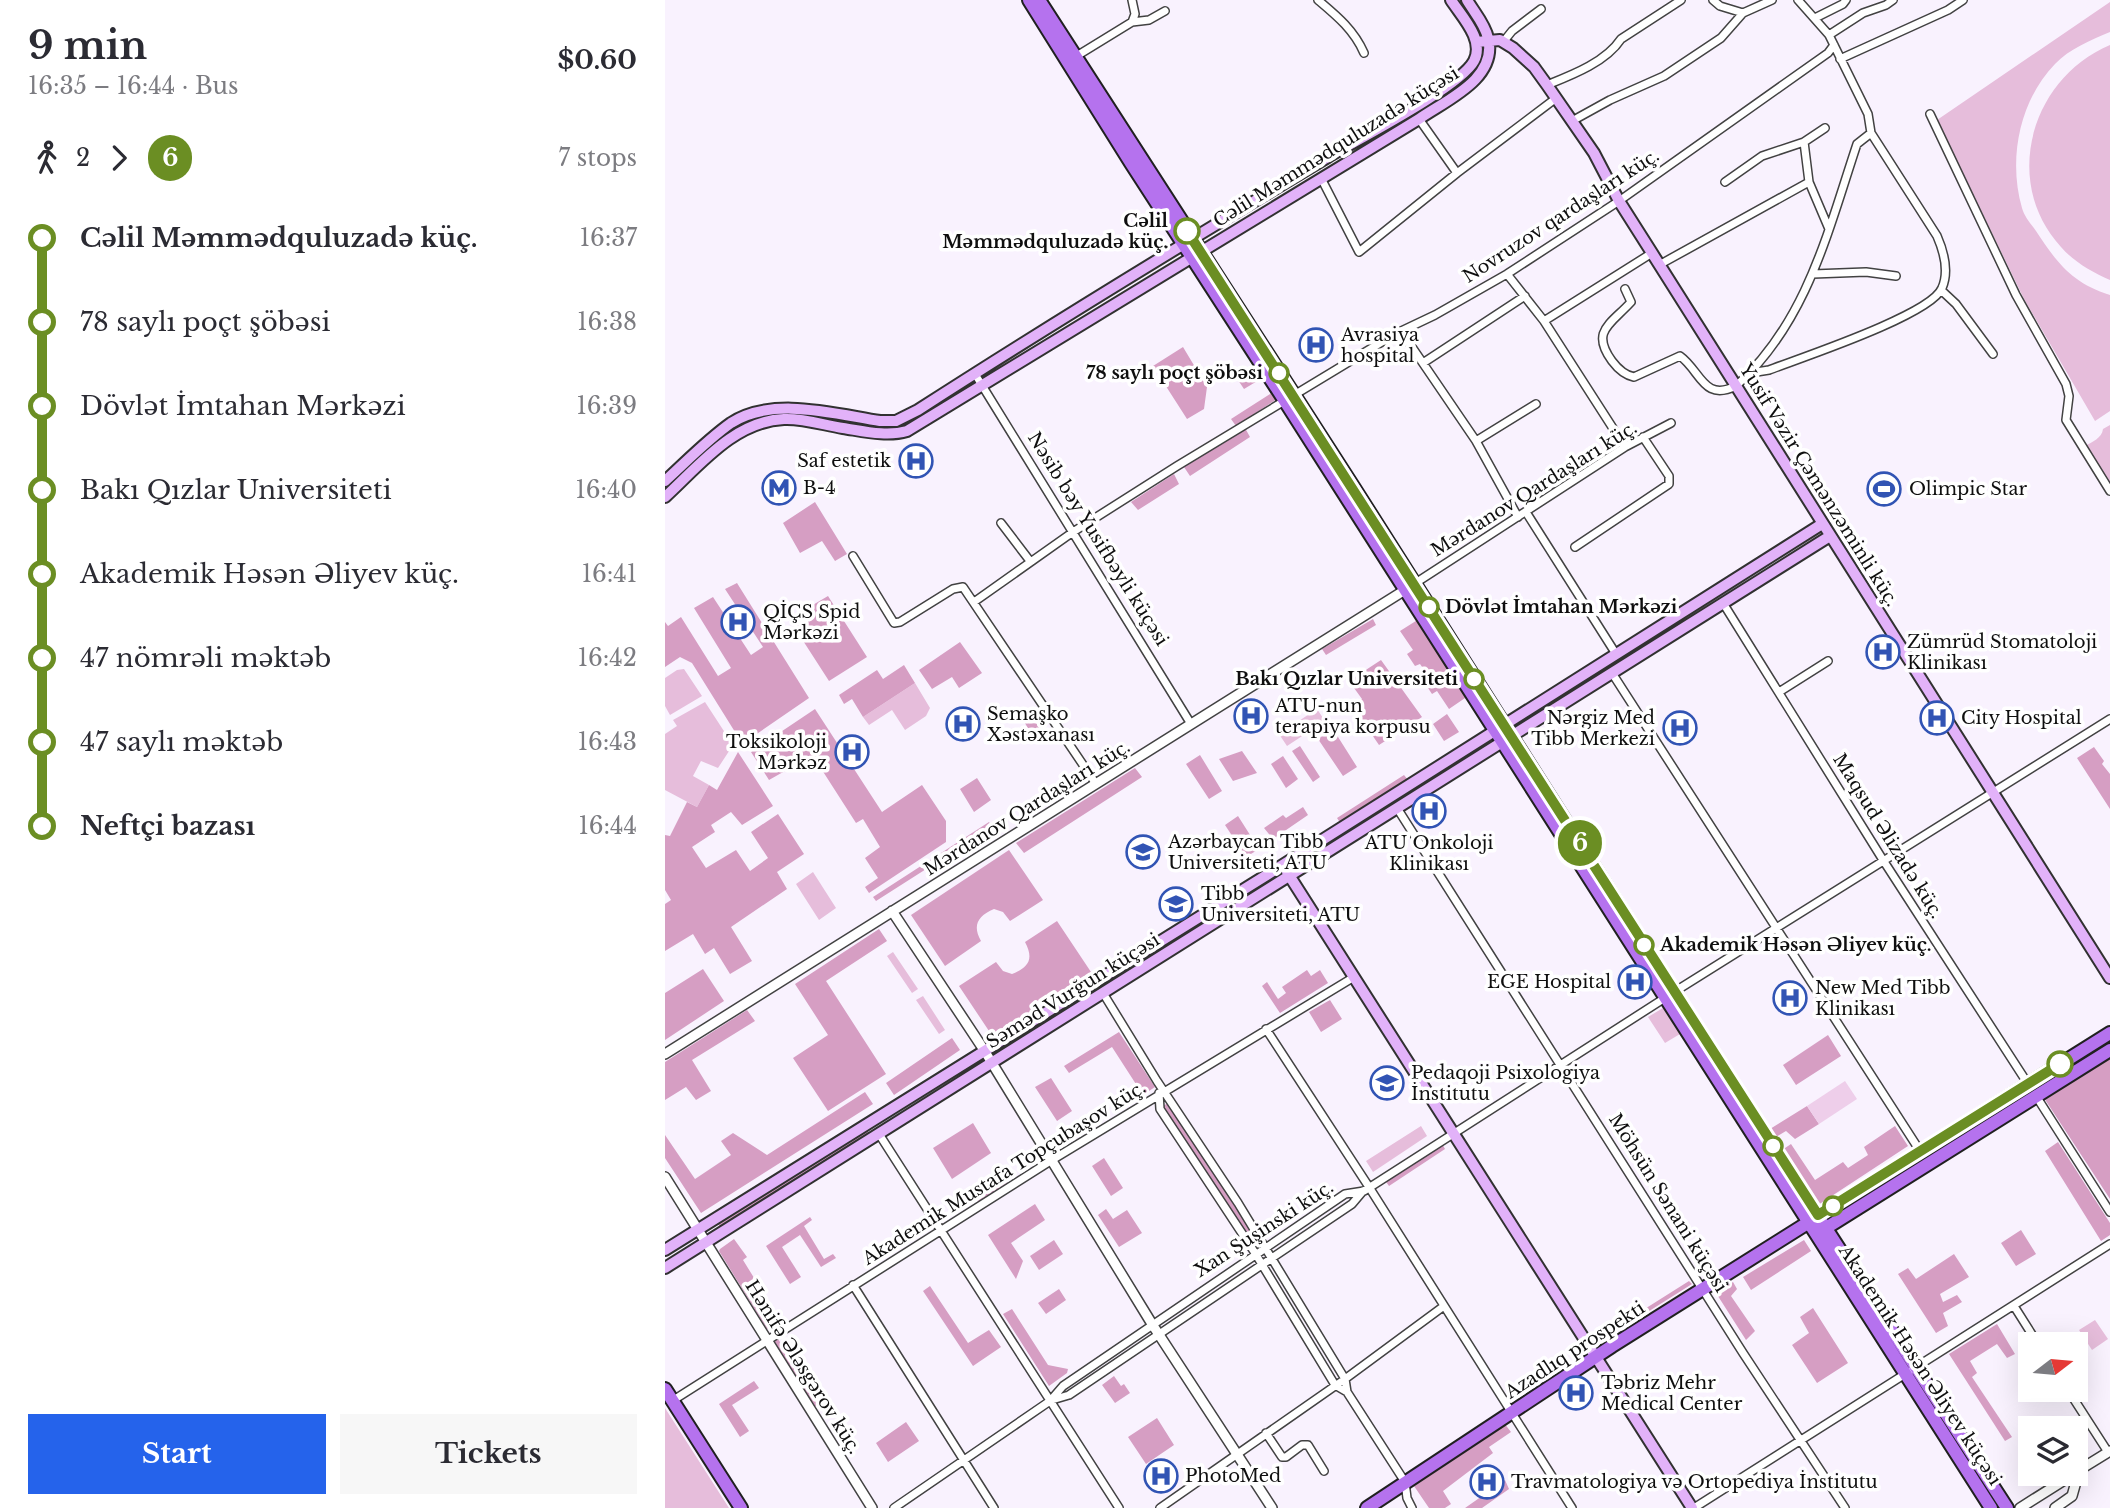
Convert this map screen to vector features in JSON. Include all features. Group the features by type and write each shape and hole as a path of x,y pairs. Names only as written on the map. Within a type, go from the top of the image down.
{"main road":[{"path":"1029,0 1198,256 1812,1216"},
{"path":"1039,0 1187,239"},
{"path":"1451,0 1476,42 1504,41"},
{"path":"1467,0 1482,24 1488,40"},
{"name":"Cəlil Məmmədquluzadə küçəsi","path":"897,434 907,432 1419,119 1474,82 1487,62 1488,40"},
{"name":"Yusif Vəzir Çəmənzəminli küç.","path":"1504,41 1534,66 1594,153 1651,253 2110,978"},
{"name":"Cəlil Məmmədquluzadə küçəsi","path":"896,421 918,410 1187,239 1447,86 1466,71 1474,60 1476,42"},
{"path":"1371,132 1378,143"},
{"path":"665,481 733,422 759,411 783,408 896,421 897,434 786,419 762,422 740,431 665,498"},
{"name":"Səməd Vurğun küçəsi","path":"665,1250 1275,870 1498,724 1616,654 1822,523"},
{"name":"Səməd Vurğun küçəsi","path":"665,1268 1432,786 1510,742 1612,673 1830,536"},
{"path":"1425,774 1432,786"},
{"path":"1275,870 1282,869 1290,875 1693,1508"},
{"name":"Azadlıq prospekti","path":"1367,1508 1812,1216 2110,1033"},
{"path":"1828,1232 2110,1050"},
{"path":"870,1121 879,1134"},
{"name":"Akademik Həsən Əliyev küçəsi","path":"1812,1216 1828,1232 1990,1508"},
{"name":"Akademik Həsən Əliyev küçəsi","path":"1911,1372 2006,1507"},
{"path":"669,1395 741,1508"}],"street":[{"path":"1132,0 1135,14 1132,22"},
{"path":"1318,0 1345,24 1358,39 1364,52"},
{"path":"1547,85 1578,72 1615,48 1621,39 1681,0"},
{"path":"1713,0 1720,6 1743,13"},
{"path":"1572,121 1610,100 1664,76 1721,38 1743,13 1772,0"},
{"path":"1815,18 1846,0"},
{"path":"1829,35 1863,13 1893,0"},
{"path":"1840,59 1948,10 1963,0"},
{"path":"1751,373 1769,370 1902,318 1928,302 1941,290 1945,260 1937,236 1871,133 1868,114 1829,35 1802,1"},
{"path":"1504,41 1542,9"},
{"path":"1074,57 1132,22 1149,20 1165,11"},
{"name":"Novruzov qardaşları küç.","path":"974,602 1073,532 1289,398 1401,331 1507,274 1619,201 1828,53 1834,45"},
{"path":"1321,178 1359,252 1555,99"},
{"path":"1930,114 2016,295 2066,384 2069,396 2066,420 2110,491"},
{"path":"1419,119 1457,173"},
{"path":"1725,182 1762,156 1804,142 1825,128"},
{"path":"1625,289 1630,302 1610,322 1601,340 1606,353 1617,368 1634,377 1681,356 1696,376 1714,390 1723,392 1736,386 1751,373 1789,323 1813,274 1857,144 1871,133"},
{"path":"1804,142 1809,182 1829,229"},
{"path":"1659,265 1809,182"},
{"path":"1544,321 1651,253"},
{"path":"1813,274 1866,272 1896,276"},
{"path":"1507,274 1544,321 1625,447"},
{"path":"1941,290 1956,304 1993,354"},
{"path":"1423,363 1525,296"},
{"path":"1401,331 1476,441 1518,516"},
{"name":"Nəsib bəy Yusifbəyli küçəsi","path":"975,374 1191,724"},
{"path":"1476,441 1536,404"},
{"name":"Mərdanov Qardaşları küç.","path":"665,1054 1410,587 1625,447 1671,423"},
{"path":"1575,547 1669,484 1669,476 1643,437"},
{"path":"1526,512 1616,654"},
{"path":"1001,523 1030,561"},
{"path":"853,556 894,623 900,622 958,586 963,587 1096,784"},
{"name":"Maqsud Əlizadə küç.","path":"1723,603 1883,860 2028,1084"},
{"path":"1779,692 1828,661"},
{"path":"1612,673 1920,1151"},
{"name":"Xan Şuşinski küç.","path":"894,1508 1050,1401 1063,1386 1152,1324 1345,1194 1367,1189 1669,995 2110,719"},
{"name":"Möhsün Sənani küçəsi","path":"1397,808 1845,1508"},
{"path":"892,911 984,1050 1152,1324 1272,1508"},
{"name":"Akademik Mustafa Topçubaşov küç.","path":"669,1395 767,1339 1161,1091 1354,977"},
{"path":"1103,993 1161,1091 1265,1247 1345,1378 1347,1392 1405,1482 1407,1498 1412,1508"},
{"path":"1266,1030 1571,1508"},
{"path":"1161,1091 1160,1108 1255,1253 1335,1385 1347,1392"},
{"path":"2036,1096 2110,1212"},
{"path":"879,1134 1119,1508"},
{"path":"665,1177 698,1229"},
{"path":"1050,1401 1069,1395 1160,1335 1352,1204 1367,1189"},
{"name":"Hənifə Ələsgərov küç.","path":"698,1229 872,1508"},
{"path":"1693,1508 2110,1244"},
{"path":"853,1285 994,1508"},
{"path":"1160,1508 1444,1306"},
{"path":"2014,1306 2030,1332"},
{"path":"2076,1402 2109,1452 2088,1465"},
{"path":"1266,1433 1282,1457 1302,1445 1308,1445 1324,1471"},
{"path":"2020,1508 2054,1486"},
{"path":"2055,1508 2072,1496 2074,1486"}],"shaded area":[{"path":"2110,2 2110,32 2067,54 2055,64 2033,95 2020,132 2016,170 2023,211 2051,253 2075,278 2110,295 2110,411 2095,421 2024,299 1937,120"},
{"path":"2110,45 2110,280 2072,257 2061,247 2043,221 2032,193 2029,163 2033,134 2044,106 2061,81 2083,60"},
{"path":"1183,347 1207,387 1204,409 1187,419 1153,366"},
{"path":"1258,363 1280,397 1236,426 1231,419 1273,392 1264,377 1244,389 1236,377"},
{"path":"2110,425 2110,486 2085,446"},
{"path":"1245,428 1250,437 1190,476 1184,467"},
{"path":"1174,474 1179,484 1138,510 1131,502"},
{"path":"815,502 847,554 835,561 822,541 800,553 783,523"},
{"path":"737,583 809,698 745,742 740,740 692,663 680,657 665,667 665,622 668,626 681,617 718,676 731,668 694,608 713,597 751,655 763,647 725,589"},
{"path":"828,596 867,657 829,681 789,619"},
{"path":"1373,619 1376,625 1326,655 1322,649"},
{"path":"1419,619 1468,696 1449,709 1437,691 1432,694 1424,682 1430,678 1420,664 1415,666 1407,654 1413,650 1400,631"},
{"path":"960,642 982,673 959,688 952,677 932,689 919,670"},
{"path":"1381,660 1422,717 1379,745 1353,707 1362,699 1349,681"},
{"path":"904,665 915,683 863,717 852,699 844,704 839,695 877,670 883,679"},
{"path":"684,669 702,696 670,715 665,706 665,678"},
{"path":"915,683 930,708 926,716 905,730 892,710 869,725 863,717"},
{"path":"705,702 733,745 718,768 701,761 693,776 709,785 697,807 665,790 665,734 677,726 673,720"},
{"path":"815,709 882,812 922,785 946,821 946,842 869,893 865,887 878,878 865,858 880,847 863,819 856,823 822,770 813,763 799,763 769,780 751,752"},
{"path":"1317,709 1325,721 1287,746 1279,734"},
{"path":"1028,710 1045,737 1037,743 1020,715"},
{"path":"1447,714 1459,732 1444,741 1433,724"},
{"path":"1333,729 1357,767 1343,776 1318,739"},
{"path":"1300,746 1320,777 1313,782 1292,751"},
{"path":"2094,747 2110,774 2110,809 2077,758"},
{"path":"1242,751 1257,773 1233,781 1219,759"},
{"path":"738,752 773,806 742,825 731,812 711,825 715,832 692,847 706,868 736,850 750,871 768,858 751,832 778,814 804,854 777,872 787,889 731,927 752,961 730,974 714,948 705,954 693,934 665,951 665,904 671,900 665,890 665,835 670,836 687,802 697,807 709,785 717,790"},
{"path":"1200,755 1222,791 1209,799 1186,764"},
{"path":"1283,756 1298,779 1286,788 1271,764"},
{"path":"1135,768 1142,777 1024,853 1016,843"},
{"path":"1404,775 1408,780 1341,824 1337,818"},
{"path":"977,778 991,800 974,812 960,789"},
{"path":"1303,807 1308,815 1273,839 1264,828 1283,815 1286,818"},
{"path":"1238,816 1259,849 1246,857 1225,825"},
{"path":"989,822 992,827 876,901 873,897"},
{"path":"1009,850 1043,900 1010,921 1003,912 994,909 984,915 977,926 981,941 945,966 911,915"},
{"path":"813,872 836,908 819,920 796,884"},
{"path":"1269,879 1271,882 1000,1051 998,1048"},
{"path":"1057,921 1091,972 993,1037 959,986 996,962 1003,971 1012,974 1022,968 1029,958 1025,942"},
{"path":"879,929 887,941 826,981 886,1074 828,1111 793,1058 828,1035 795,984"},
{"path":"893,952 918,989 912,993 887,956"},
{"path":"703,969 724,1001 665,1040 665,993"},
{"path":"1307,970 1311,976 1320,970 1328,983 1280,1013 1262,986 1267,982 1278,999 1286,993 1282,987"},
{"path":"923,996 945,1030 939,1034 916,1000"},
{"path":"1330,1000 1342,1019 1321,1032 1309,1012"},
{"path":"1663,1008 1680,1034 1665,1043 1648,1017"},
{"path":"747,1010 755,1021 692,1060 711,1091 696,1100 686,1087 665,1100 665,1062"},
{"path":"1119,1032 1155,1087 1143,1095 1112,1047 1069,1073 1064,1066"},
{"path":"1828,1035 1841,1056 1796,1085 1783,1065"},
{"path":"952,1038 960,1050 894,1095 886,1083"},
{"path":"2110,1057 2110,1199 2044,1098"},
{"path":"1051,1078 1072,1111 1057,1121 1035,1087"},
{"path":"1845,1081 1857,1099 1819,1124 1807,1106"},
{"path":"865,1092 873,1104 701,1213 665,1158 665,1135 695,1179 731,1155 721,1141 733,1133 767,1155"},
{"path":"1168,1103 1258,1242 1253,1245 1163,1106"},
{"path":"1807,1106 1819,1124 1795,1139 1786,1131 1776,1137 1770,1129"},
{"path":"973,1123 991,1153 952,1179 933,1148"},
{"path":"1421,1126 1427,1136 1373,1172 1366,1161"},
{"path":"1895,1126 1908,1146 1818,1205 1782,1150 1791,1144 1815,1180 1843,1162 1848,1168 1868,1155 1864,1147"},
{"path":"866,1129 869,1133 720,1227 717,1223"},
{"path":"1441,1142 1445,1149 1389,1186 1384,1179"},
{"path":"2058,1142 2110,1223 2110,1235 2101,1241 2045,1151"},
{"path":"1104,1158 1123,1188 1111,1196 1092,1166"},
{"path":"1000,1172 1007,1183 978,1202 971,1191"},
{"path":"1035,1204 1045,1220 1011,1243 1023,1261 1016,1279 988,1235"},
{"path":"1106,1209 1113,1219 1127,1210 1142,1233 1119,1247 1098,1215"},
{"path":"810,1217 812,1220 804,1226 824,1259 833,1254 836,1258 821,1267 800,1235 782,1247 801,1277 790,1284 766,1246"},
{"path":"2021,1230 2036,1254 2016,1266 2001,1243"},
{"path":"734,1239 747,1257 743,1260 780,1320 767,1329 719,1251"},
{"path":"1054,1240 1063,1254 1039,1270 1030,1256"},
{"path":"1804,1240 1811,1251 1751,1290 1743,1277"},
{"path":"1954,1254 1969,1277 1940,1294 1943,1302 1957,1295 1962,1302 1943,1313 1948,1326 1936,1333 1898,1274 1908,1268 1916,1279"},
{"path":"1689,1281 1692,1284 1616,1332 1613,1329"},
{"path":"1733,1282 1737,1289 1731,1296 1755,1331 1746,1340 1716,1293"},
{"path":"930,1286 968,1343 989,1330 1001,1347 973,1366 923,1291"},
{"path":"1059,1289 1066,1300 1046,1314 1038,1303"},
{"path":"1813,1308 1848,1363 1817,1383 1792,1345 1809,1333 1800,1317"},
{"path":"1012,1309 1048,1365 1068,1369 1067,1373 1049,1386 1003,1314"},
{"path":"2095,1320 2108,1339 2092,1350 2088,1344 2088,1332 2079,1330"},
{"path":"1997,1324 2015,1354 2007,1358 1997,1344 1970,1361 1977,1373 1972,1377 2012,1437 2005,1441 1949,1354"},
{"path":"778,1339 820,1403 814,1407 773,1342"},
{"path":"1114,1376 1130,1393 1115,1403 1102,1385"},
{"path":"754,1381 759,1388 732,1405 749,1431 740,1437 719,1404"},
{"path":"665,1408 729,1508 665,1508"},
{"path":"1157,1418 1174,1445 1146,1464 1128,1437"},
{"path":"906,1422 919,1441 888,1462 876,1443"},
{"path":"1504,1423 1511,1432 1489,1447 1493,1453 1443,1491 1451,1504 1445,1508 1429,1508 1414,1486"},
{"path":"1505,1480 1509,1489 1482,1508 1465,1508"}],"bus line":[{"name":"6","path":"1187,231 1818,1215 2060,1064"}],"place":[{"name":"Cəlil Məmmədquluzadə küç.","path":"1187,231"},
{"name":"Avrasiya hospital","path":"1316,345"},
{"name":"78 saylı poçt şöbəsi","path":"1279,373"},
{"name":"Saf estetik","path":"916,461"},
{"name":"B-4","path":"779,488"},
{"name":"Olimpic Star","path":"1884,489"},
{"name":"Dövlət İmtahan Mərkəzi","path":"1429,607"},
{"name":"QİÇS Spid Mərkəzi","path":"738,622"},
{"name":"Zümrüd Stomatoloji Klinikası","path":"1883,652"},
{"name":"Bakı Qızlar Universiteti","path":"1474,679"},
{"name":"ATU-nun terapiya korpusu","path":"1251,716"},
{"name":"City Hospital","path":"1937,718"},
{"name":"Semaşko Xəstəxanası","path":"963,724"},
{"name":"Nərgiz Med Tibb Merkezi","path":"1680,728"},
{"name":"Toksikoloji Mərkəz","path":"852,752"},
{"name":"ATU Onkoloji Klinikası","path":"1429,811"},
{"name":"Azərbaycan Tibb Universiteti, ATU","path":"1143,852"},
{"name":"Tibb Universiteti, ATU","path":"1176,904"},
{"name":"Akademik Həsən Əliyev küç.","path":"1644,945"},
{"name":"EGE Hospital","path":"1635,982"},
{"name":"New Med Tibb Klinikası","path":"1790,998"},
{"name":"Pedaqoji Psixologiya İnstitutu","path":"1387,1083"},
{"name":"Təbriz Mehr Medical Center","path":"1576,1393"},
{"name":"PhotoMed","path":"1161,1476"},
{"name":"Travmatologiya və Ortopediya İnstitutu","path":"1487,1482"}]}
